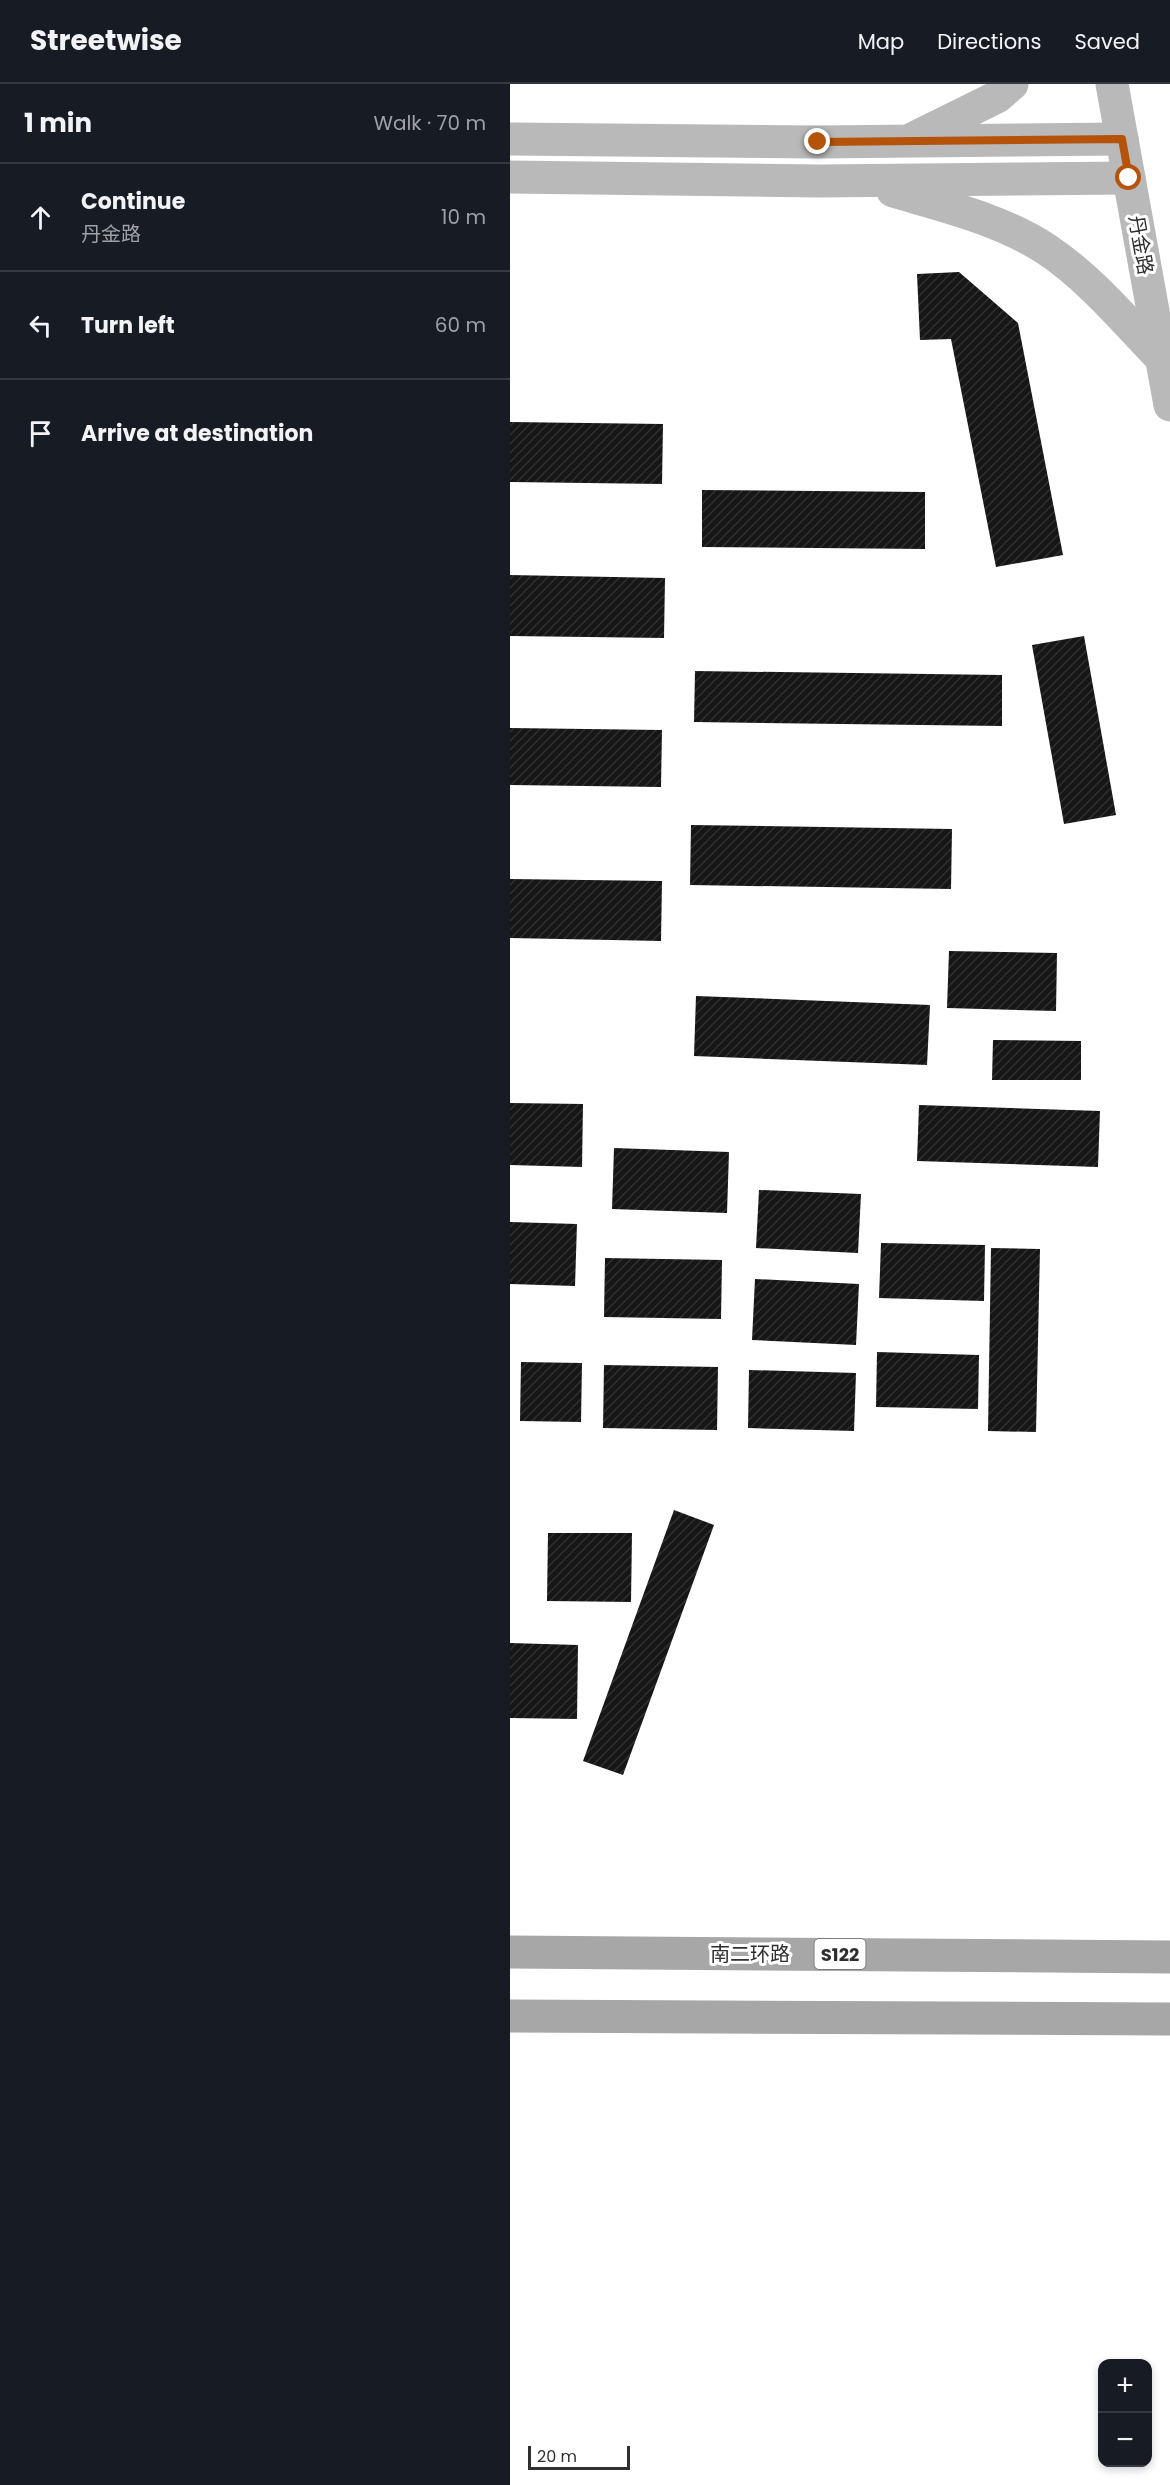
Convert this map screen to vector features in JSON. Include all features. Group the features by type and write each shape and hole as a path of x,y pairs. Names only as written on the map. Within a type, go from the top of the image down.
{"main road":[{"path":"909,141 997,97 1012,84"},
{"name":"丹金路","path":"1112,84 1170,405"},
{"path":"510,139 909,141 1122,139"},
{"path":"510,177 859,181 1129,178"},
{"path":"859,181 981,218 1011,230 1045,248 1087,282 1162,359"},
{"name":"南二环路","path":"510,1952 1170,1957"},
{"path":"510,2016 1170,2019"}],"building":[{"path":"959,272 1018,323 1063,555 996,567 951,339 920,340 917,274"},
{"path":"510,422 663,424 662,484 510,482"},
{"path":"702,490 925,492 925,549 702,547"},
{"path":"510,575 665,578 664,638 510,636"},
{"path":"1084,636 1116,815 1064,824 1032,645"},
{"path":"695,671 1002,675 1002,726 694,722"},
{"path":"510,728 662,730 661,787 510,785"},
{"path":"691,825 952,829 951,889 690,885"},
{"path":"510,879 662,881 661,941 510,938"},
{"path":"949,951 1057,953 1056,1011 947,1008"},
{"path":"696,996 930,1005 927,1065 694,1056"},
{"path":"993,1040 1081,1041 1081,1080 992,1080"},
{"path":"510,1103 583,1104 582,1167 510,1165"},
{"path":"919,1105 1100,1111 1098,1167 917,1161"},
{"path":"614,1148 729,1152 727,1213 612,1209"},
{"path":"759,1190 861,1194 858,1253 756,1248"},
{"path":"510,1222 577,1224 575,1286 510,1284"},
{"path":"881,1243 985,1245 984,1301 879,1298"},
{"path":"991,1248 1040,1249 1036,1432 988,1431"},
{"path":"605,1258 722,1260 721,1319 604,1317"},
{"path":"755,1279 859,1284 856,1345 752,1340"},
{"path":"877,1352 979,1355 978,1409 876,1407"},
{"path":"521,1362 582,1363 581,1422 520,1421"},
{"path":"604,1365 718,1367 717,1430 603,1428"},
{"path":"749,1370 856,1373 854,1431 748,1428"},
{"path":"674,1510 714,1525 623,1775 583,1761"},
{"path":"548,1533 632,1533 631,1602 547,1601"},
{"path":"510,1643 578,1645 577,1719 510,1718"}],"route":[{"path":"818,142 1122,139 1129,178"}]}
